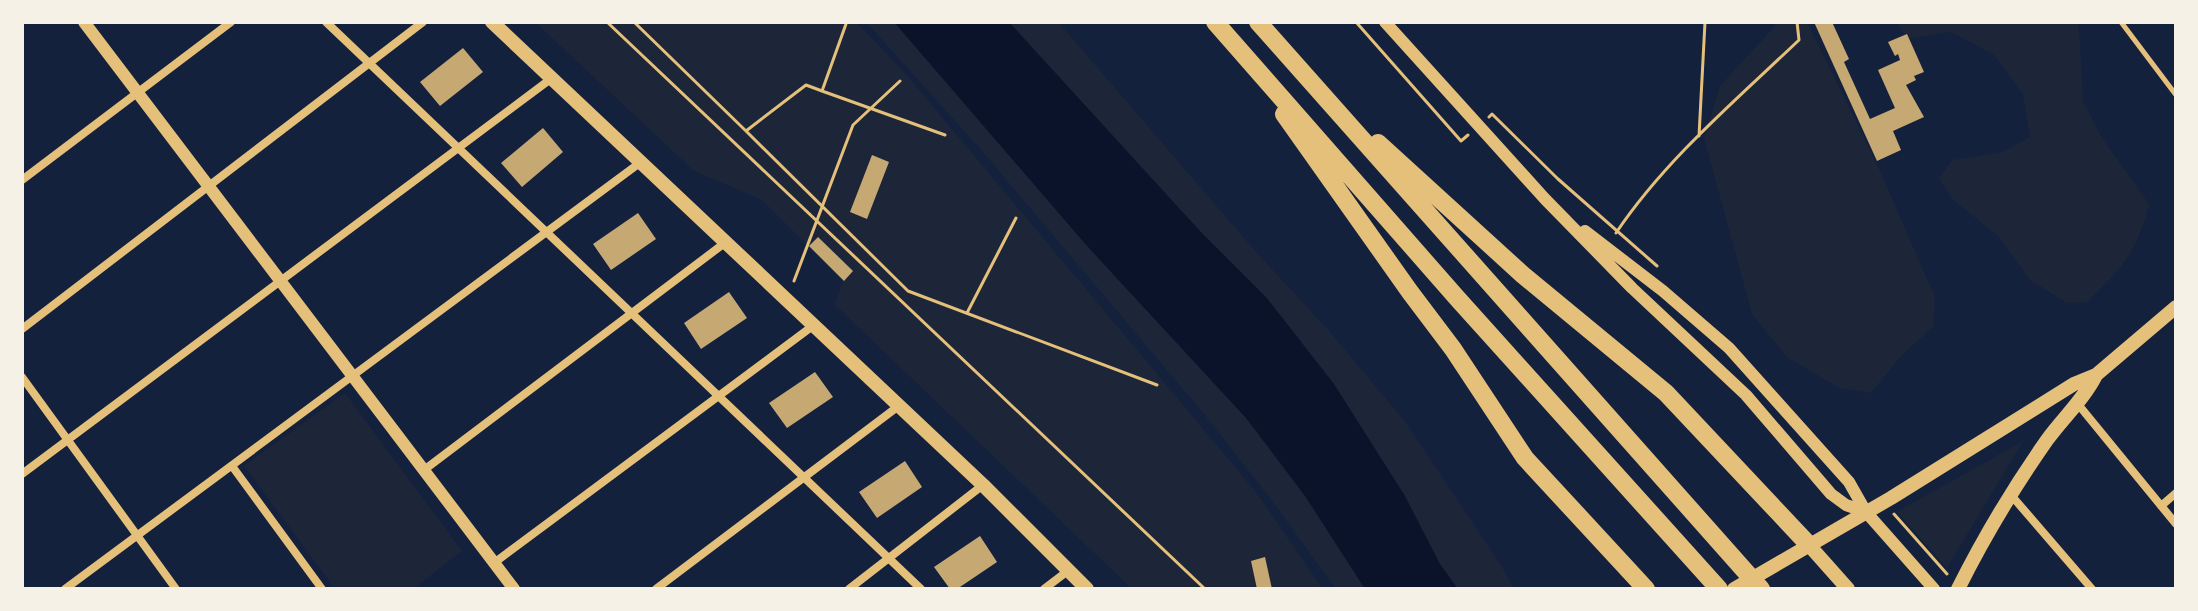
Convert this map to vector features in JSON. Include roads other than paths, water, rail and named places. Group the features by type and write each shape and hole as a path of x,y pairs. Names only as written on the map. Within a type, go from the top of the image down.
{"highway":[{"path":"1215,22 1457,298 1719,589"},
{"path":"1258,22 1761,589"},
{"path":"1291,60 1482,238 1666,393 1808,544"},
{"path":"1253,64 1284,115 1453,349 1525,458 1646,589"}],"main road":[{"path":"492,22 900,405 1087,589"},
{"path":"1958,588 2011,495 2049,437 2096,375 2176,307"},
{"path":"1734,589 1884,503 2074,384 2096,375"},
{"path":"1808,544 1848,589"}],"street":[{"path":"84,22 494,563 509,587"},
{"path":"23,176 231,22"},
{"path":"326,22 921,589"},
{"path":"22,329 423,22"},
{"path":"1385,22 1545,199 1632,288 1746,395 1831,494 1846,505 1866,512"},
{"path":"22,474 552,78"},
{"path":"65,589 641,162"},
{"path":"1545,199 1663,291 1729,348 1849,482 1866,512 1934,589"},
{"path":"424,470 726,242"},
{"path":"494,563 814,325"},
{"path":"22,377 176,589"},
{"path":"2077,403 2176,524"},
{"path":"656,589 900,405"},
{"path":"232,466 322,589"},
{"path":"849,589 983,485"},
{"path":"2161,506 2176,493"},
{"path":"2011,495 2092,589"},
{"path":"1044,589 1069,570"}],"lane":[{"path":"2121,22 2176,95"}]}
